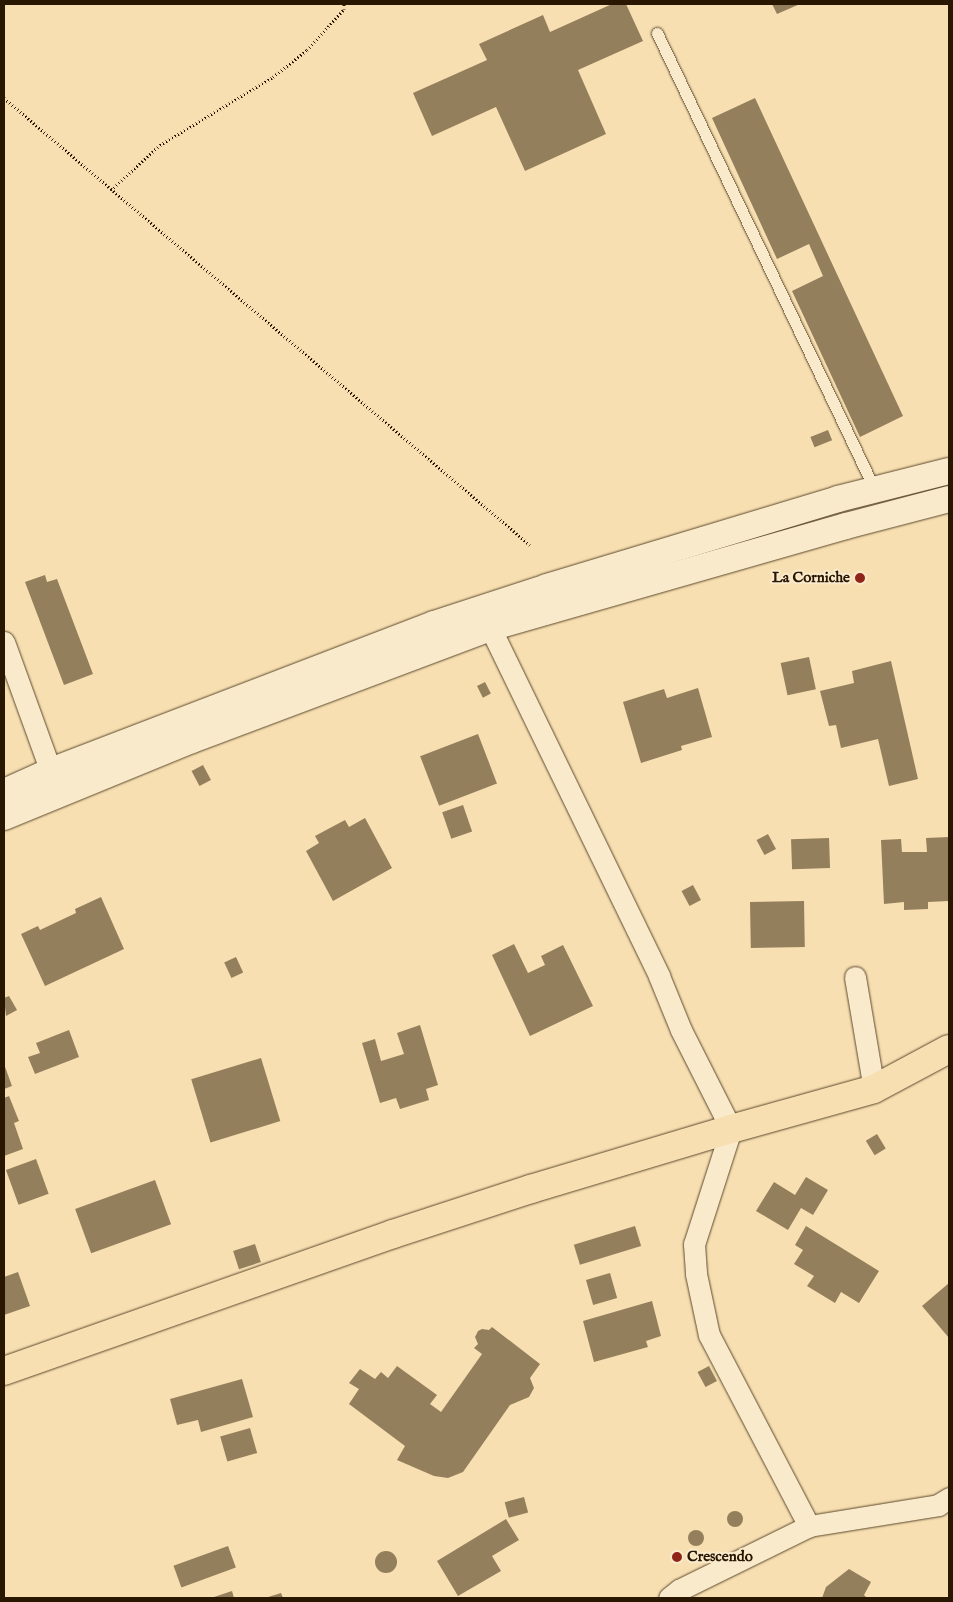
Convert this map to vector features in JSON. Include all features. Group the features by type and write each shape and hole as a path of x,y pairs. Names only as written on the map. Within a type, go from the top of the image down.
{"highway":[{"path":"4,1371 402,1231 531,1189 731,1129 874,1089 949,1049"}],"street":[{"path":"4,792 55,782 192,740 485,618 838,499 949,471"},
{"path":"838,499 846,526"},
{"path":"485,618 949,499"},
{"path":"485,618 659,976 681,1030 731,1129 694,1244 696,1274 709,1335 809,1526"},
{"path":"4,642 55,782"},
{"path":"4,817 55,782"},
{"path":"855,977 874,1089"},
{"path":"669,1598 679,1590 809,1526 938,1505 949,1498"}],"lane":[{"path":"657,34 875,490"}],"path":[{"path":"112,190 160,145 273,77 307,50 344,9 344,4"},
{"path":"4,98 530,545"}],"building":[{"path":"612,4 626,4 643,41 578,70 606,134 525,171 496,107 432,136 413,93 487,60 479,44 543,15 550,32"},
{"path":"772,4 800,4 777,14"},
{"path":"755,98 903,416 860,437 792,291 823,276 809,244 777,259 712,118"},
{"path":"828,430 832,440 815,447 810,437"},
{"path":"45,575 47,582 57,579 93,674 64,685 25,582"},
{"path":"809,657 816,689 787,695 781,663"},
{"path":"891,661 918,779 889,786 878,739 841,748 836,725 829,726 820,691 854,683 852,671"},
{"path":"485,682 491,694 483,698 477,686"},
{"path":"698,688 712,737 681,746 682,750 641,763 623,702 664,689 667,698"},
{"path":"478,734 497,783 439,806 420,756"},
{"path":"203,765 211,780 200,786 192,771"},
{"path":"463,805 472,831 451,839 442,812"},
{"path":"365,818 392,868 333,901 306,851 319,843 315,836 345,820 349,827"},
{"path":"768,834 776,849 765,855 757,840"},
{"path":"949,837 949,901 928,902 928,909 904,910 904,902 884,904 881,840 901,839 902,852 927,852 926,838"},
{"path":"829,838 830,868 792,869 791,839"},
{"path":"693,885 701,900 690,906 682,891"},
{"path":"101,897 124,949 45,986 21,934 38,926 40,930 76,913 75,909"},
{"path":"804,901 805,947 751,948 750,902"},
{"path":"514,944 528,973 545,965 541,956 563,945 593,1006 530,1036 492,955"},
{"path":"236,957 243,972 231,978 224,962"},
{"path":"9,996 17,1010 6,1016 4,998"},
{"path":"420,1025 438,1085 426,1089 429,1100 400,1109 396,1098 380,1103 362,1043 375,1039 381,1061 404,1054 397,1033"},
{"path":"69,1030 79,1057 35,1074 28,1057 40,1053 36,1043"},
{"path":"261,1058 280,1121 210,1142 191,1079"},
{"path":"4,1064 12,1086 4,1089"},
{"path":"9,1096 19,1121 14,1123 23,1149 4,1156 4,1098"},
{"path":"877,1134 886,1149 875,1155 866,1141"},
{"path":"36,1159 49,1194 19,1205 6,1170"},
{"path":"806,1177 828,1190 813,1215 801,1208 788,1230 756,1211 774,1182 795,1195"},
{"path":"155,1180 171,1224 91,1253 75,1209"},
{"path":"635,1226 641,1246 580,1265 574,1245"},
{"path":"806,1226 879,1271 859,1303 841,1292 835,1303 807,1286 814,1276 794,1264 803,1250 795,1245"},
{"path":"255,1244 261,1262 239,1269 233,1251"},
{"path":"18,1272 30,1306 4,1315 4,1277"},
{"path":"610,1273 617,1298 593,1305 586,1280"},
{"path":"949,1283 949,1338 922,1306"},
{"path":"652,1301 661,1336 646,1341 648,1347 594,1362 583,1321"},
{"path":"492,1327 540,1364 530,1378 534,1388 529,1397 510,1405 463,1472 448,1478 434,1476 397,1460 405,1446 349,1404 359,1389 349,1383 360,1369 375,1379 381,1372 388,1378 397,1366 437,1395 430,1404 441,1412 482,1354 474,1348 478,1344 475,1337 478,1331 482,1329 489,1330"},
{"path":"709,1366 717,1381 706,1387 698,1372"},
{"path":"242,1379 253,1417 201,1432 198,1420 177,1425 170,1399"},
{"path":"250,1428 257,1453 227,1462 220,1437"},
{"path":"524,1497 528,1512 509,1518 505,1502"},
{"path":"732,1511 738,1511 743,1516 741,1525 732,1527 727,1522 727,1516"},
{"path":"506,1519 519,1540 492,1556 501,1571 458,1596 437,1561"},
{"path":"693,1530 699,1530 704,1535 702,1544 693,1546 688,1541 688,1535"},
{"path":"228,1546 236,1568 181,1587 173,1566"},
{"path":"382,1551 390,1551 397,1558 397,1566 390,1573 382,1573 375,1566 375,1558"},
{"path":"849,1569 871,1582 864,1595 867,1598 822,1598 826,1587"},
{"path":"232,1591 234,1598 211,1598"},
{"path":"281,1593 283,1598 265,1598"}],"place":[{"name":"La Corniche","path":"860,578"},
{"name":"Crescendo","path":"677,1557"}]}
